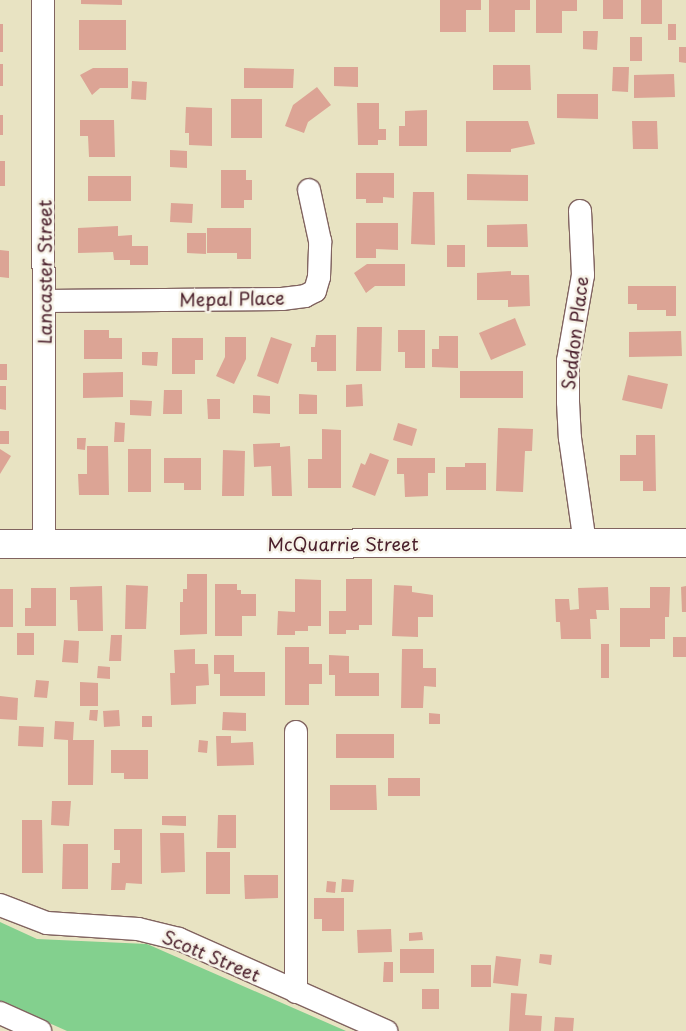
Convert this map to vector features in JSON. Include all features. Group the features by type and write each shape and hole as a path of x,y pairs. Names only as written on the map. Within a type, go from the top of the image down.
{"main road":[{"name":"McQuarrie Street","path":"0,544 686,543"}],"street":[{"name":"Lancaster Street","path":"43,0 44,544"},
{"name":"Mepal Place","path":"45,301 282,299 306,296 315,291 319,277 320,242 308,190"},
{"name":"Seddon Place","path":"580,211 583,275 568,361 568,402 570,438 585,544"},
{"path":"296,732 296,992"},
{"name":"Scott Street","path":"0,905 47,923 138,929 179,939 386,1031"},
{"path":"0,1013 40,1031"}],"green space":[{"path":"0,922 37,939 147,944 346,1031 67,1031 0,1001"}],"building":[{"path":"81,0 122,0 122,5 81,4"},
{"path":"440,0 481,0 481,10 466,10 466,32 440,32"},
{"path":"489,0 530,0 530,10 515,10 515,32 489,32"},
{"path":"536,0 577,0 577,11 562,11 562,33 536,33"},
{"path":"603,0 623,0 623,19 603,19"},
{"path":"641,0 662,0 662,24 641,24"},
{"path":"79,20 126,20 126,50 79,50"},
{"path":"0,24 3,24 3,52 0,52"},
{"path":"668,24 676,24 676,40 668,40"},
{"path":"583,31 598,31 597,50 583,49"},
{"path":"630,37 642,37 642,61 630,61"},
{"path":"679,47 686,47 686,63 679,62"},
{"path":"0,64 3,64 3,86 0,86"},
{"path":"493,65 530,65 531,90 493,90"},
{"path":"334,67 358,67 358,87 334,86"},
{"path":"613,67 629,67 628,92 612,91"},
{"path":"93,68 128,68 128,88 100,88 92,95 80,75"},
{"path":"244,68 294,69 293,88 244,88"},
{"path":"674,74 675,97 634,98 634,75"},
{"path":"132,81 147,82 146,100 131,99"},
{"path":"317,87 331,105 308,122 304,133 285,126 293,105"},
{"path":"557,94 598,94 598,119 557,118"},
{"path":"231,99 262,99 262,138 231,138"},
{"path":"357,103 379,103 379,129 386,129 386,140 378,140 378,145 358,145"},
{"path":"186,107 212,108 212,146 189,145 189,133 185,133"},
{"path":"427,110 427,146 399,146 399,126 405,126 405,111"},
{"path":"0,115 3,115 3,135 0,135"},
{"path":"80,120 114,120 115,157 89,157 88,136 80,136"},
{"path":"466,121 528,121 535,144 511,149 511,152 466,152"},
{"path":"632,121 657,121 658,149 633,149"},
{"path":"170,150 187,151 187,168 170,167"},
{"path":"0,161 5,161 5,186 0,186"},
{"path":"221,170 246,170 246,180 252,180 252,200 244,200 244,208 221,208"},
{"path":"356,173 394,173 394,198 383,197 383,203 366,203 366,199 356,199"},
{"path":"467,174 528,175 528,201 467,200"},
{"path":"88,176 131,176 131,201 88,201"},
{"path":"413,192 434,192 435,245 411,244"},
{"path":"171,203 193,204 192,223 170,222"},
{"path":"356,223 398,223 398,250 376,249 376,258 356,258"},
{"path":"527,224 528,247 487,247 487,225"},
{"path":"118,226 118,236 132,235 132,246 148,246 148,265 130,265 130,260 114,260 113,252 78,253 78,228"},
{"path":"207,228 251,228 251,259 237,259 237,253 207,253"},
{"path":"187,233 206,233 206,254 187,253"},
{"path":"447,245 465,245 465,267 447,267"},
{"path":"0,250 9,251 9,278 0,277"},
{"path":"367,264 405,264 405,286 375,286 366,293 354,273"},
{"path":"511,271 511,275 529,275 530,306 508,307 508,300 477,300 477,273"},
{"path":"628,286 676,286 676,316 666,316 666,310 637,310 637,304 628,304"},
{"path":"515,318 526,345 491,360 479,333"},
{"path":"357,327 382,327 381,371 356,371"},
{"path":"84,330 109,330 109,338 122,338 122,359 84,359"},
{"path":"398,330 425,330 425,368 405,368 405,352 398,352"},
{"path":"681,331 682,356 629,357 629,332"},
{"path":"316,335 336,335 336,371 317,371 317,362 311,362 311,347 315,347"},
{"path":"439,336 458,336 458,368 432,367 432,349 439,349"},
{"path":"225,337 246,337 246,359 234,384 216,376 225,357"},
{"path":"271,337 292,344 278,384 257,376"},
{"path":"172,338 203,338 203,360 195,360 195,374 172,374"},
{"path":"142,352 158,352 157,366 142,365"},
{"path":"0,364 7,364 7,380 0,380"},
{"path":"460,371 523,371 523,398 460,398"},
{"path":"123,372 123,397 83,398 83,373"},
{"path":"628,375 668,384 662,409 622,400"},
{"path":"362,384 363,406 346,407 346,385"},
{"path":"0,386 6,386 6,410 0,409"},
{"path":"164,390 182,390 182,414 163,414"},
{"path":"299,394 317,395 317,414 299,414"},
{"path":"253,395 270,396 270,414 253,413"},
{"path":"207,399 220,399 220,419 208,419"},
{"path":"130,400 152,401 151,416 130,415"},
{"path":"115,422 125,423 124,442 114,442"},
{"path":"398,423 417,429 412,446 393,440"},
{"path":"498,428 533,429 532,451 525,451 523,492 496,491"},
{"path":"322,429 341,430 341,488 308,488 308,459 322,459"},
{"path":"0,431 9,431 9,444 0,444"},
{"path":"636,435 655,435 656,491 643,491 643,481 620,481 620,455 636,455"},
{"path":"77,438 86,438 85,450 77,449"},
{"path":"280,443 280,447 290,446 292,496 272,496 271,466 254,467 253,444"},
{"path":"87,446 108,446 109,495 79,495 78,474 87,474"},
{"path":"0,449 11,456 0,474"},
{"path":"128,449 151,449 151,492 128,492"},
{"path":"223,450 245,451 244,496 222,496"},
{"path":"370,453 389,460 375,496 352,487 361,463 365,465"},
{"path":"164,458 201,458 201,490 184,490 184,483 164,483"},
{"path":"397,458 435,458 435,473 428,473 428,496 405,497 404,474 397,474"},
{"path":"465,463 486,463 486,490 446,490 446,467 465,467"},
{"path":"187,574 207,574 207,634 180,635 180,602 183,602 183,589 187,589"},
{"path":"295,579 321,580 321,626 308,626 308,631 295,631 295,635 277,635 278,611 295,612"},
{"path":"346,579 372,579 372,625 359,625 359,630 346,630 346,634 329,634 329,611 346,611"},
{"path":"215,584 237,584 237,590 241,590 241,594 256,594 256,616 242,616 242,636 215,636"},
{"path":"126,585 148,586 146,629 125,629"},
{"path":"394,585 412,586 412,592 433,595 433,617 418,617 418,637 392,636"},
{"path":"102,586 103,631 78,631 77,600 70,600 70,587"},
{"path":"686,586 686,612 682,612 681,587"},
{"path":"608,587 609,610 596,610 597,619 590,619 591,639 561,639 560,622 556,622 555,599 569,599 570,610 579,609 578,588"},
{"path":"650,587 670,587 669,617 665,617 665,639 650,639 650,647 620,647 620,608 650,608"},
{"path":"31,588 56,588 56,626 25,626 25,608 31,608"},
{"path":"0,589 13,589 13,627 0,627"},
{"path":"17,633 34,633 34,655 17,655"},
{"path":"111,635 122,635 121,661 109,661"},
{"path":"673,637 686,637 686,657 673,657"},
{"path":"64,640 79,641 78,663 62,662"},
{"path":"601,644 609,644 609,678 601,678"},
{"path":"285,647 309,647 309,664 322,664 322,684 309,684 309,705 285,705"},
{"path":"195,649 195,664 208,664 209,685 196,686 196,704 171,705 170,673 175,673 174,650"},
{"path":"402,649 423,649 423,668 436,668 436,687 424,686 423,708 401,708"},
{"path":"214,655 234,655 234,672 265,672 265,696 220,696 220,674 214,674"},
{"path":"329,655 349,656 349,673 379,673 379,696 335,696 335,675 329,675"},
{"path":"98,666 110,667 110,679 97,678"},
{"path":"36,680 49,681 47,698 34,697"},
{"path":"80,682 98,683 98,706 80,706"},
{"path":"0,696 18,698 17,720 0,719"},
{"path":"90,710 98,710 97,721 89,720"},
{"path":"119,710 120,726 104,727 103,711"},
{"path":"223,712 246,713 246,731 222,730"},
{"path":"429,713 440,714 440,724 429,724"},
{"path":"142,716 152,716 152,727 142,727"},
{"path":"55,721 74,722 73,740 94,740 93,785 68,785 68,740 54,739"},
{"path":"19,726 44,727 43,747 18,746"},
{"path":"336,734 394,734 394,758 336,758"},
{"path":"216,736 231,736 231,743 253,742 254,765 217,766"},
{"path":"199,740 208,741 207,753 198,752"},
{"path":"111,750 148,750 148,779 124,779 124,773 111,773"},
{"path":"388,778 420,778 420,796 388,796"},
{"path":"330,785 376,785 377,810 330,810"},
{"path":"52,801 71,801 69,826 51,825"},
{"path":"218,815 236,815 236,848 217,848"},
{"path":"162,816 186,816 186,826 162,825"},
{"path":"22,820 42,820 43,873 22,873"},
{"path":"114,829 142,829 142,884 126,883 125,890 111,890 112,863 120,863 120,850 114,850"},
{"path":"160,833 184,833 185,872 161,873"},
{"path":"63,844 88,844 88,889 62,889"},
{"path":"206,852 230,852 230,894 206,894"},
{"path":"244,875 278,875 278,898 245,899"},
{"path":"342,879 354,880 353,892 341,892"},
{"path":"327,881 336,882 335,893 326,892"},
{"path":"314,898 344,898 344,931 322,931 322,919 314,919"},
{"path":"391,929 392,952 358,953 357,930"},
{"path":"422,932 423,940 409,941 409,933"},
{"path":"400,949 434,949 434,973 400,973"},
{"path":"540,954 552,955 551,965 539,963"},
{"path":"496,956 521,959 518,986 493,983"},
{"path":"384,962 393,962 393,982 383,982"},
{"path":"471,965 491,965 491,987 471,987"},
{"path":"422,989 439,989 439,1009 422,1009"},
{"path":"511,993 527,994 525,1015 542,1016 541,1031 509,1031"},
{"path":"555,1017 574,1018 573,1031 554,1031"}]}
